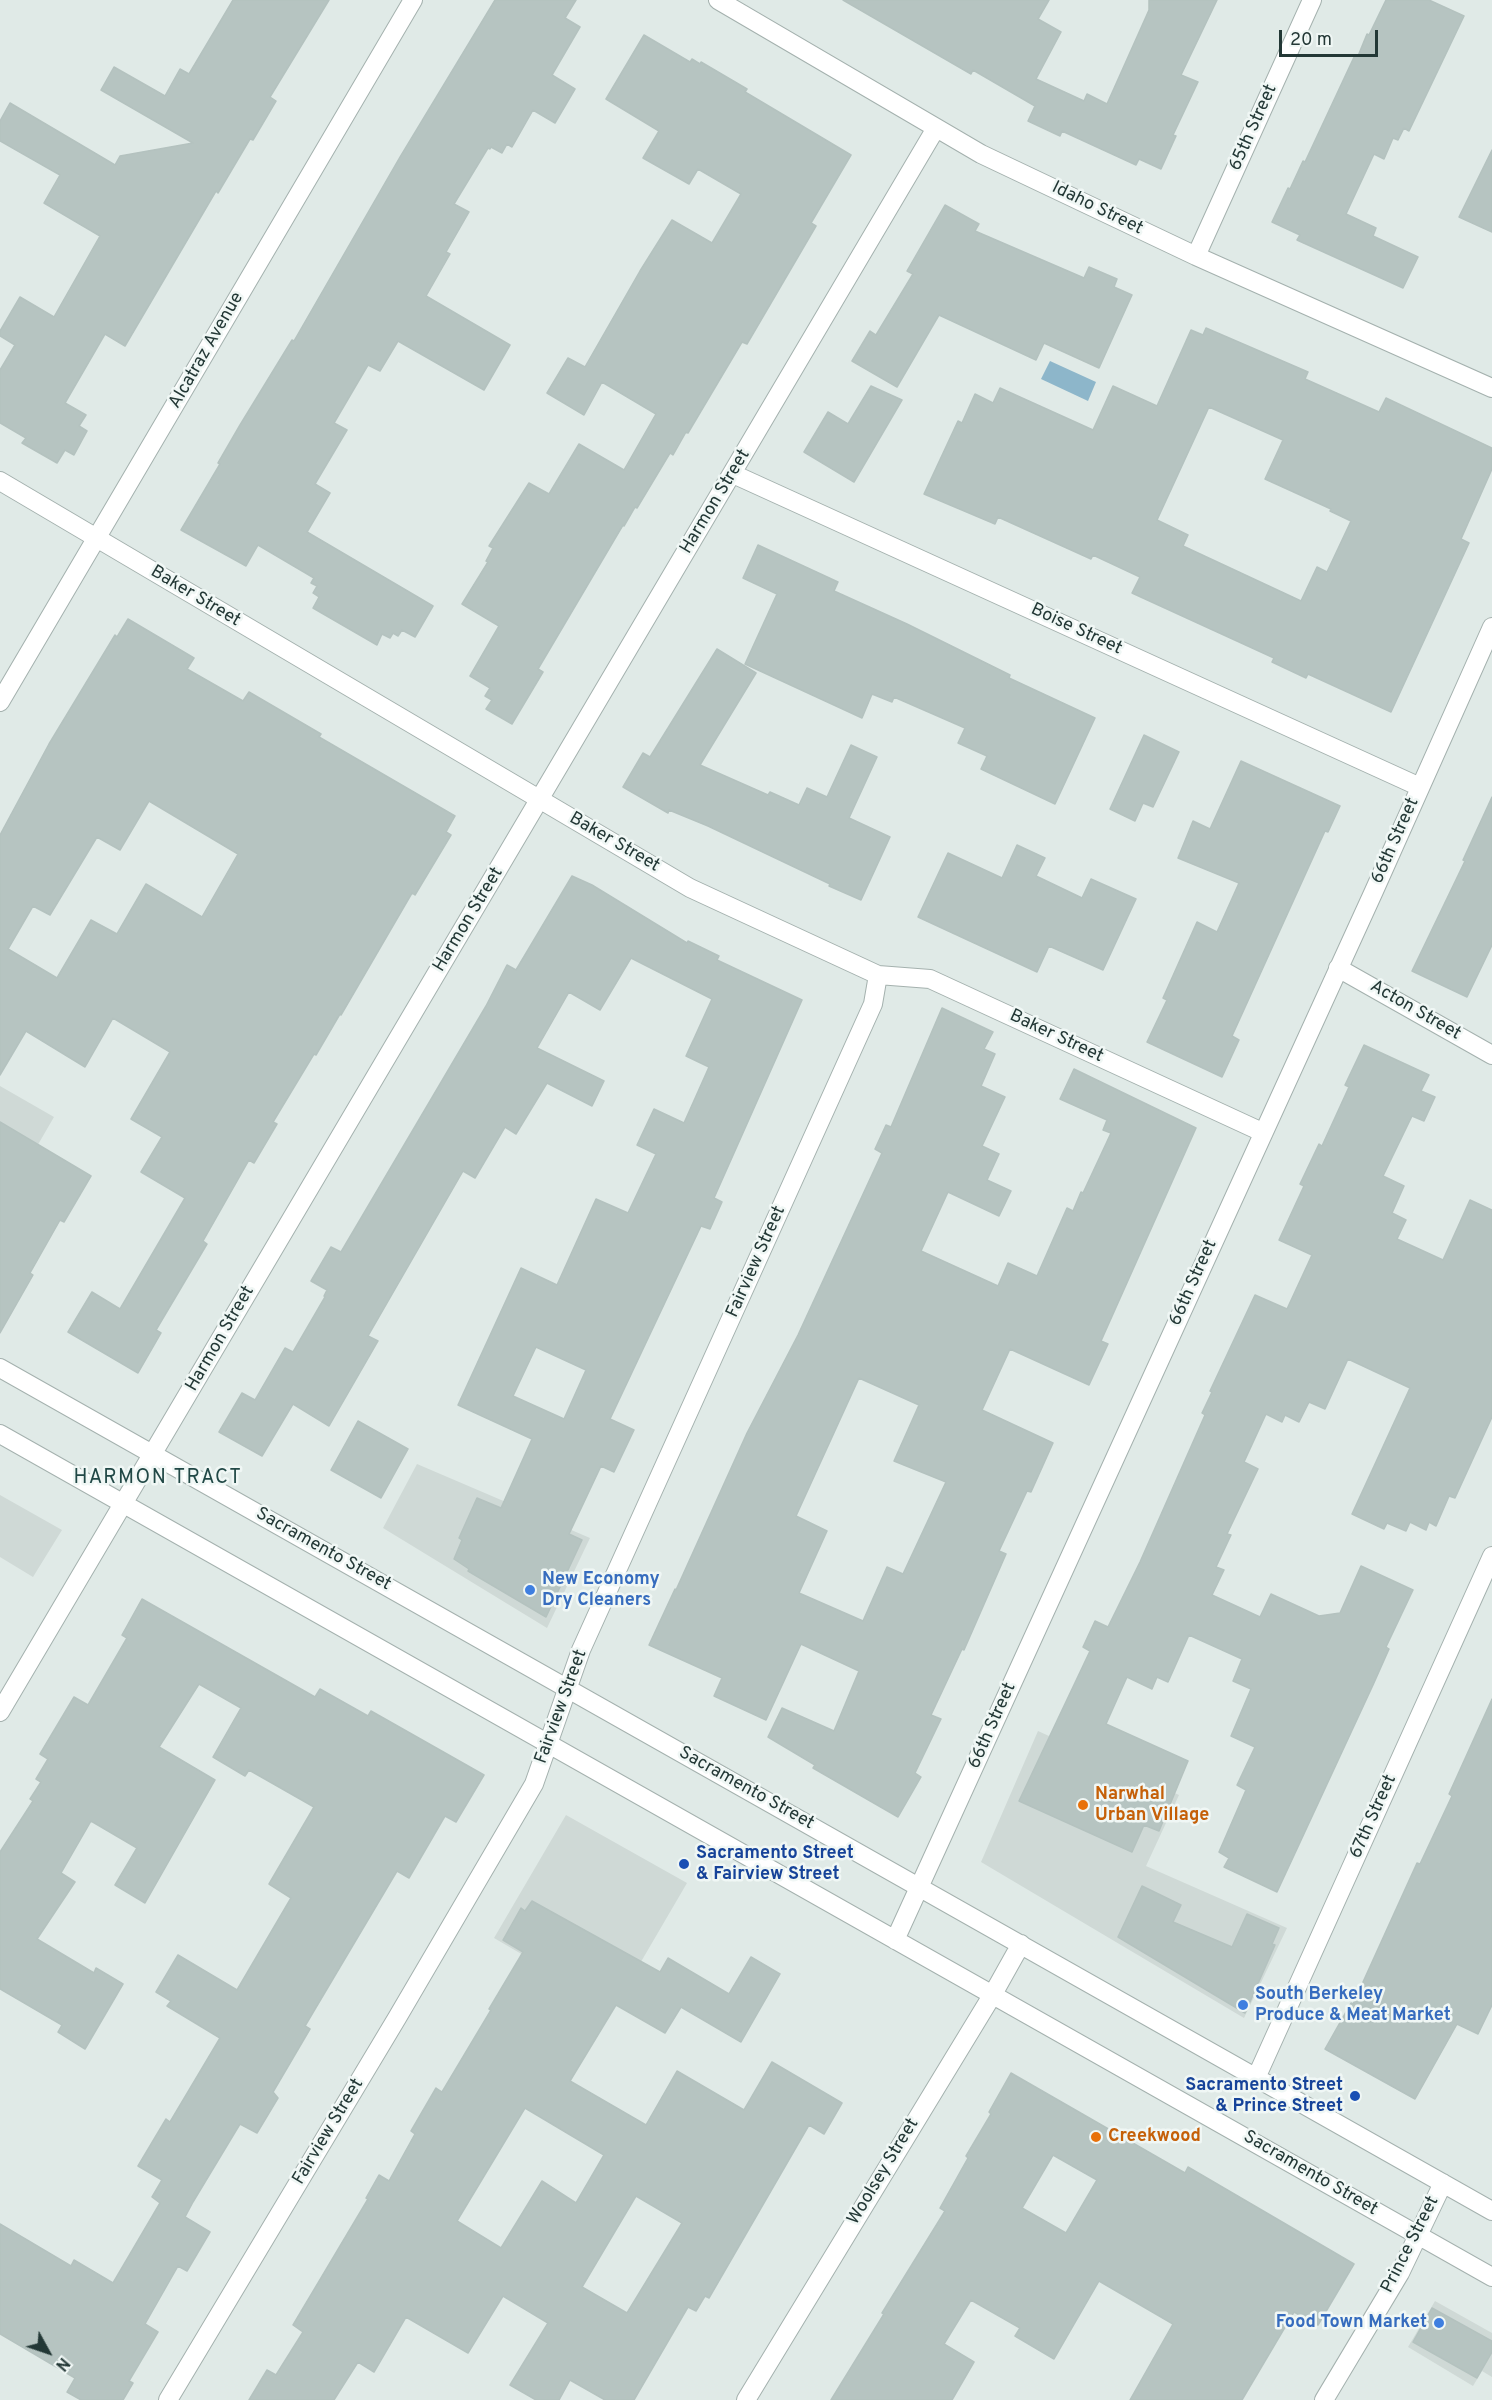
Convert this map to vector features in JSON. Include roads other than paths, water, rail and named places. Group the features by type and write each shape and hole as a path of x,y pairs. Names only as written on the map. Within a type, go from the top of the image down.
{"street":[{"name":"Alcatraz Avenue","path":"0,702 413,0"},
{"name":"Idaho Street","path":"718,0 981,154 1196,256 1492,388"},
{"name":"65th Street","path":"1196,256 1312,0"},
{"name":"Harmon Street","path":"0,1712 936,128"},
{"name":"Boise Street","path":"733,474 1420,787"},
{"name":"Baker Street","path":"0,481 690,888 878,975 930,979 1262,1132"},
{"name":"66th Street","path":"895,1940 1492,627"},
{"name":"Acton Street","path":"1338,968 1492,1055"},
{"name":"Fairview Street","path":"168,2400 534,1784 581,1650 873,1004 878,975"},
{"name":"Sacramento Street","path":"0,1368 1492,2211"},
{"name":"Sacramento Street","path":"0,1434 1492,2277"},
{"name":"67th Street","path":"1256,2078 1492,1556"},
{"name":"Woolsey Street","path":"746,2400 993,1994 1020,1944"},
{"name":"Prince Street","path":"1324,2400 1400,2273 1443,2183"}],"water":[{"path":"1050,361 1096,382 1088,401 1041,379"}],"place":[{"name":"New Economy Dry Cleaners","path":"530,1590"},
{"name":"Narwhal Urban Village","path":"1083,1805"},
{"name":"Sacramento Street & Fairview Street","path":"684,1864"},
{"name":"South Berkeley Produce & Meat Market","path":"1243,2005"},
{"name":"Sacramento Street & Prince Street","path":"1355,2096"},
{"name":"Creekwood","path":"1096,2137"},
{"name":"Food Town Market","path":"1439,2323"}],"district":[{"name":"HARMON TRACT","path":"158,1479"}]}
